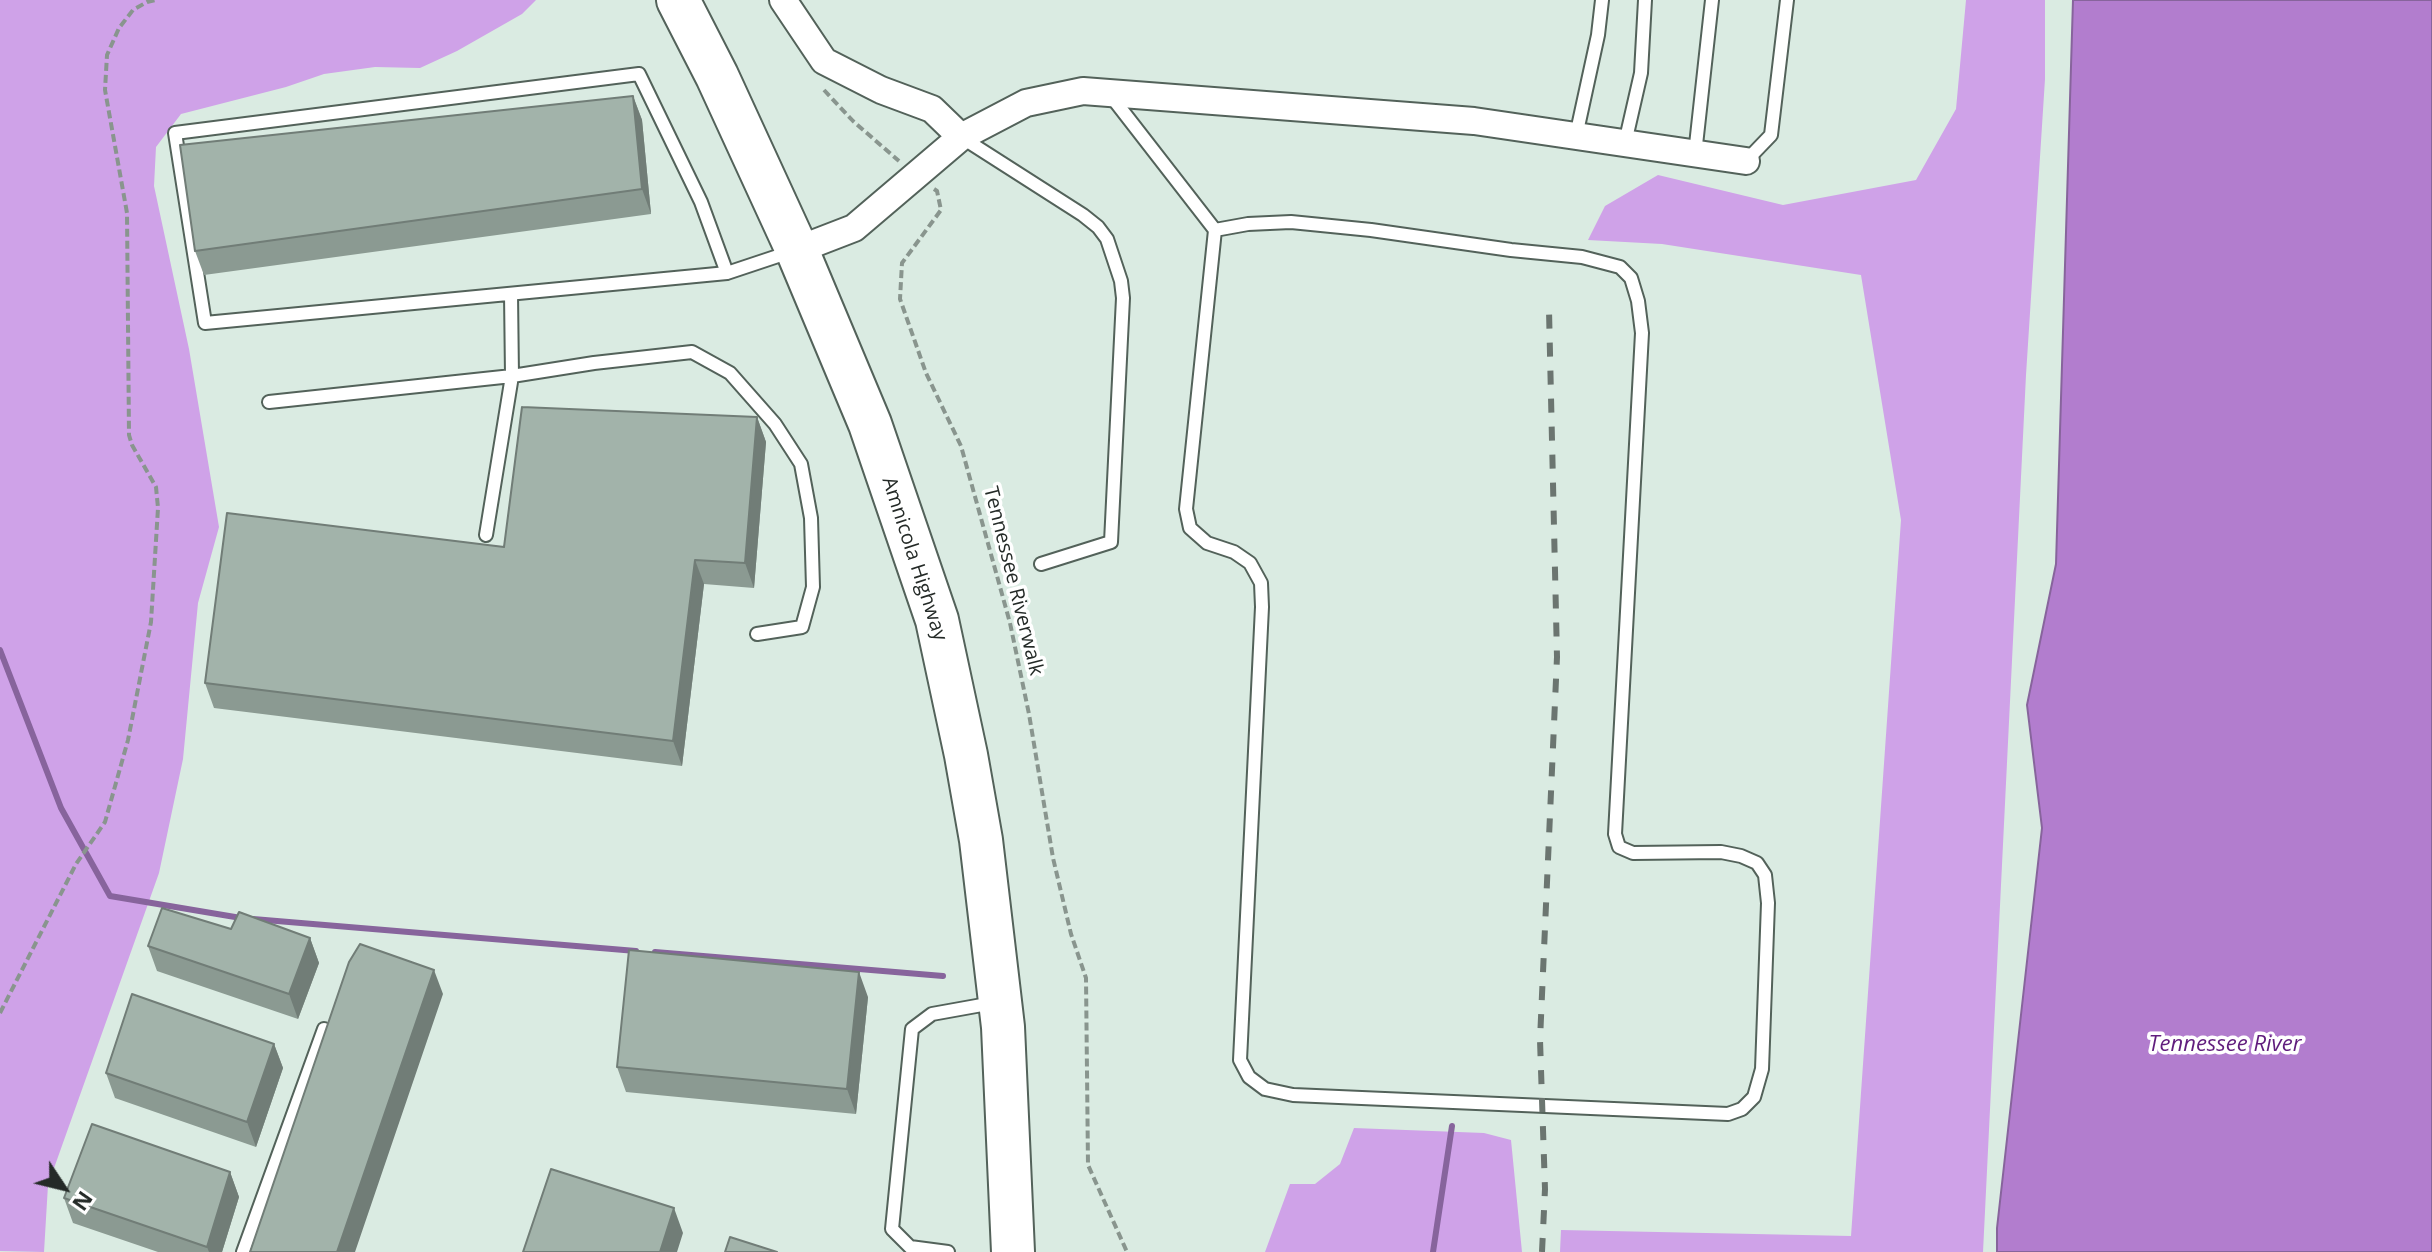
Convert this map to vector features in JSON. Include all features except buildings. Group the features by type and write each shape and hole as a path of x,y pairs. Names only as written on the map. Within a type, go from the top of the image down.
{"main road":[{"name":"Amnicola Highway","path":"678,0 717,76 797,250 870,424 937,620 981,840 1000,1002 1013,1252"}],"street":[{"path":"783,0 824,61 881,90 932,109 961,137"},
{"path":"797,250 854,228 961,137 1026,103 1083,91 1474,121 1746,161"}],"lane":[{"path":"1576,136 1598,35 1602,0"},
{"path":"1625,143 1641,73 1645,0"},
{"path":"1695,154 1712,0"},
{"path":"1746,161 1771,135 1787,0"},
{"path":"727,273 701,202 639,74 175,133 205,323 727,273 797,250"},
{"path":"1109,93 1197,211 1215,230 1186,509 1190,528 1207,543 1234,552 1250,563 1261,583 1240,1060 1249,1077 1265,1089 1293,1095 1728,1114 1742,1109 1754,1097 1762,1069 1768,903 1765,875 1757,863 1721,852 1633,853 1619,847 1615,834 1642,333 1631,278 1620,267 1582,257 1371,230 1291,222 1248,224 1215,230"},
{"path":"961,137 1098,227 1107,239 1121,281 1123,298 1111,542 1041,564"},
{"path":"486,535 512,376 511,294"},
{"path":"269,402 512,376 692,352 730,373 775,424 801,464 811,518 813,587 802,627 757,634"},
{"path":"948,1252 910,1247 892,1229 912,1029 932,1014 1000,1002"},
{"path":"243,1252 324,1029"}],"path":[{"path":"0,1013 76,864 105,822 128,740 151,622 158,508 156,487 129,435 127,213 105,90 107,55 119,28 133,10 156,0"},
{"name":"Tennessee Riverwalk","path":"818,82 853,121 937,191 941,210 902,263 900,299 926,373 961,446 1010,623 1053,858 1071,934 1086,978 1088,1165 1127,1252"}],"shaded area":[{"path":"0,0 536,0 522,14 420,68 375,67 324,74 181,114 156,147 154,186 189,349 219,527 198,603 183,759 159,873 48,1185 44,1252 0,1251"},
{"path":"1966,0 2045,0 2045,79 2026,375 1983,1252 1560,1252 1561,1230 1851,1236 1901,520 1861,275 1662,244 1588,240 1605,206 1658,175 1783,205 1916,180 1956,109"},
{"path":"1354,1128 1484,1133 1511,1140 1522,1252 1265,1252 1290,1184 1315,1184 1340,1164"}],"water":[{"name":"Tennessee River","path":"2073,0 2432,0 2432,1252 1997,1252 1997,1228 2042,828 2027,705 2056,564"}],"waterway":[{"path":"0,650 61,808 110,896 241,918"},
{"path":"253,919 636,951"},
{"path":"655,952 943,976"},
{"path":"1433,1252 1452,1126"}],"railway":[{"path":"1542,1252 1545,1189 1540,1040 1557,657 1549,310"}]}
